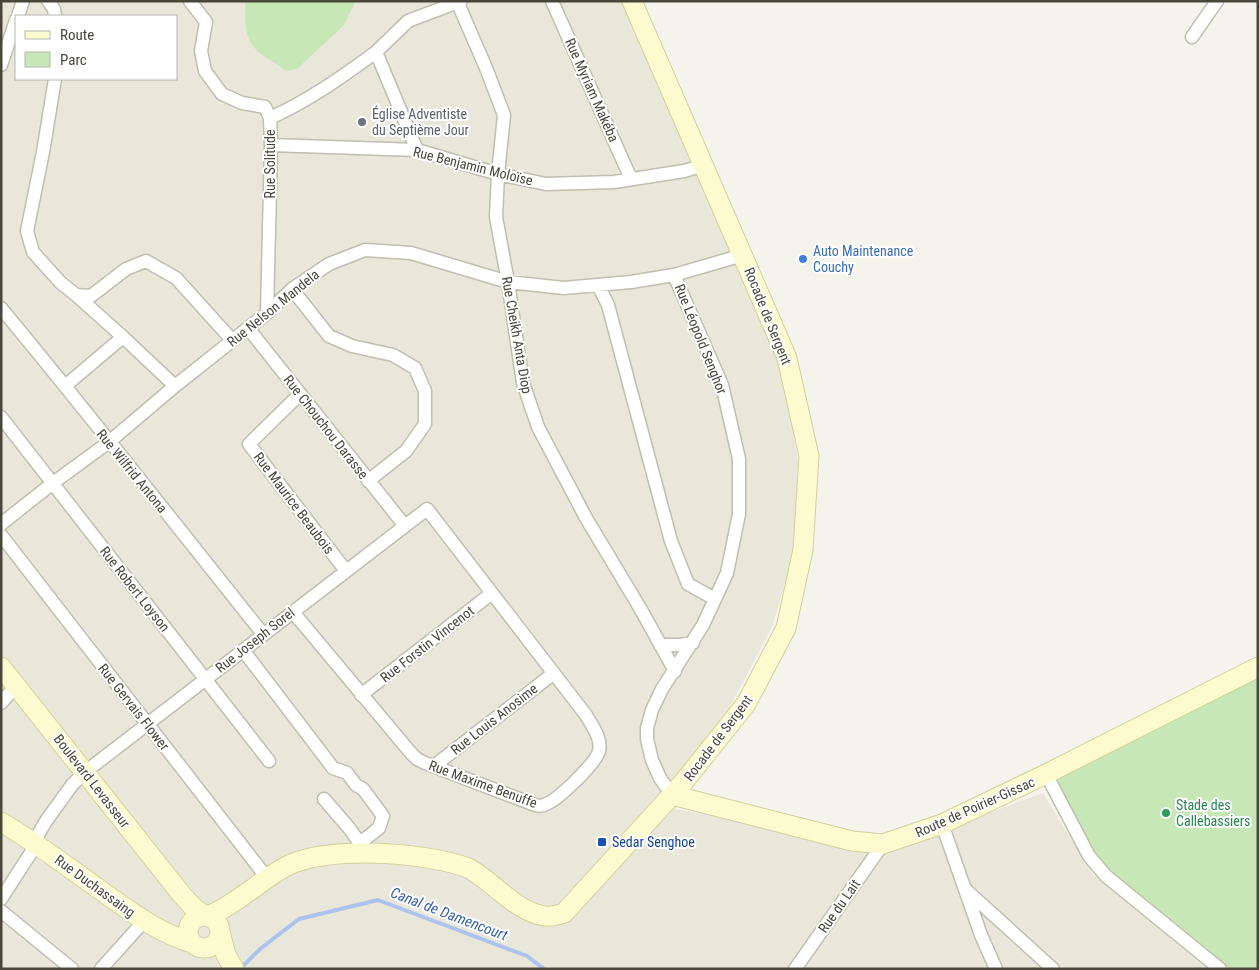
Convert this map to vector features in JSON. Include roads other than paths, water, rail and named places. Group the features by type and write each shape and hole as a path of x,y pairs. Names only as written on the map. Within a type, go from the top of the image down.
{"main road":[{"name":"Rocade de Sergent","path":"213,923 230,906 266,878 287,866 305,859 340,854 363,848 428,858 470,869 523,908 546,917 564,914 672,795 746,704 786,628 803,550 810,456 788,358 632,1"},
{"name":"Boulevard Levasseur","path":"1,667 182,895 194,908 213,923"},
{"name":"Route de Poirier-Gissac","path":"672,795 852,841 883,844 942,824 1258,667"},
{"name":"Rue Duchassaing","path":"1,822 35,843 144,921 171,937 194,939"},
{"name":"Boulevard Levasseur","path":"182,895 194,939"},
{"path":"213,923 194,918 194,939 207,955 226,968"},
{"path":"194,939 210,947 214,944 217,941 213,923"},
{"path":"213,923 226,955 226,968"}],"street":[{"path":"18,15 23,1"},
{"path":"48,1 54,9 55,15"},
{"name":"Rue Solitude","path":"190,1 206,22 201,51 205,71 222,94 242,103 265,107 270,118 267,313"},
{"name":"Rue Myriam Makéba","path":"552,1 631,179"},
{"path":"1192,37 1217,1"},
{"path":"270,118 319,92 376,52 408,21 458,2"},
{"name":"Rue Cheikh Anta Diop","path":"458,2 504,115 496,217 523,383 538,427 586,518 640,608 674,671"},
{"path":"1,65 15,23"},
{"path":"376,52 417,150"},
{"path":"55,80 27,231 33,252 60,282 175,386"},
{"name":"Rue Benjamin Moloïse","path":"271,145 417,150 498,174 546,184 614,182 704,166"},
{"name":"Rue Nelson Mandela","path":"1,524 109,442 175,386 267,313 292,289 329,264 365,250 411,253 508,282 564,288 674,275 744,255"},
{"path":"76,295 91,296 126,269 146,261 176,278 232,340"},
{"name":"Rue Léopold Senghor","path":"672,795 660,778 652,760 647,734 652,710 662,689 703,625 727,573 739,514 739,459 722,385 674,275"},
{"path":"598,285 608,305 671,541 688,584 715,599"},
{"path":"292,289 329,336 352,346 393,355 415,368 425,391 425,424 406,451 368,481"},
{"name":"Rue Wilfrid Antona","path":"1,308 264,634"},
{"name":"Rue Chouchou Darasse","path":"248,328 405,526"},
{"path":"65,386 123,337"},
{"name":"Rue Maurice Beaubois","path":"300,394 249,444 346,571"},
{"name":"Rue Robert Loyson","path":"1,417 269,761"},
{"name":"Rue Joseph Sorel","path":"1,899 46,821 72,785 84,772 427,509"},
{"name":"Rue Maxime Benuffe","path":"293,612 361,695 417,759 535,805 547,804 564,792 596,759 599,742 594,729 554,672 427,509"},
{"name":"Rue Gervais Flower","path":"1,535 266,878"},
{"name":"Rue Forstin Vincenot","path":"361,695 492,593"},
{"path":"660,645 679,645 692,642"},
{"path":"243,650 334,768 347,773 382,812 383,819 379,828 363,848 324,799"},
{"name":"Rue Louis Anosime","path":"434,766 554,672"},
{"path":"1,703 16,686"},
{"path":"1046,774 1089,856 1106,876 1220,969"},
{"path":"942,824 981,935 996,969"},
{"name":"Rue du Lait","path":"795,969 883,844"},
{"path":"964,888 1053,969"},
{"path":"1,911 72,969"},
{"path":"101,969 144,921"}],"waterway":[{"name":"Canal de Damencourt","path":"240,969 260,949 299,919 378,900 527,956 544,969"}],"place":[{"name":"Église Adventiste du Septième Jour","path":"362,122"},
{"name":"Auto Maintenance Couchy","path":"803,259"},
{"name":"Stade des Callebassiers","path":"1166,813"},
{"name":"Sedar Senghoe","path":"602,842"}]}
